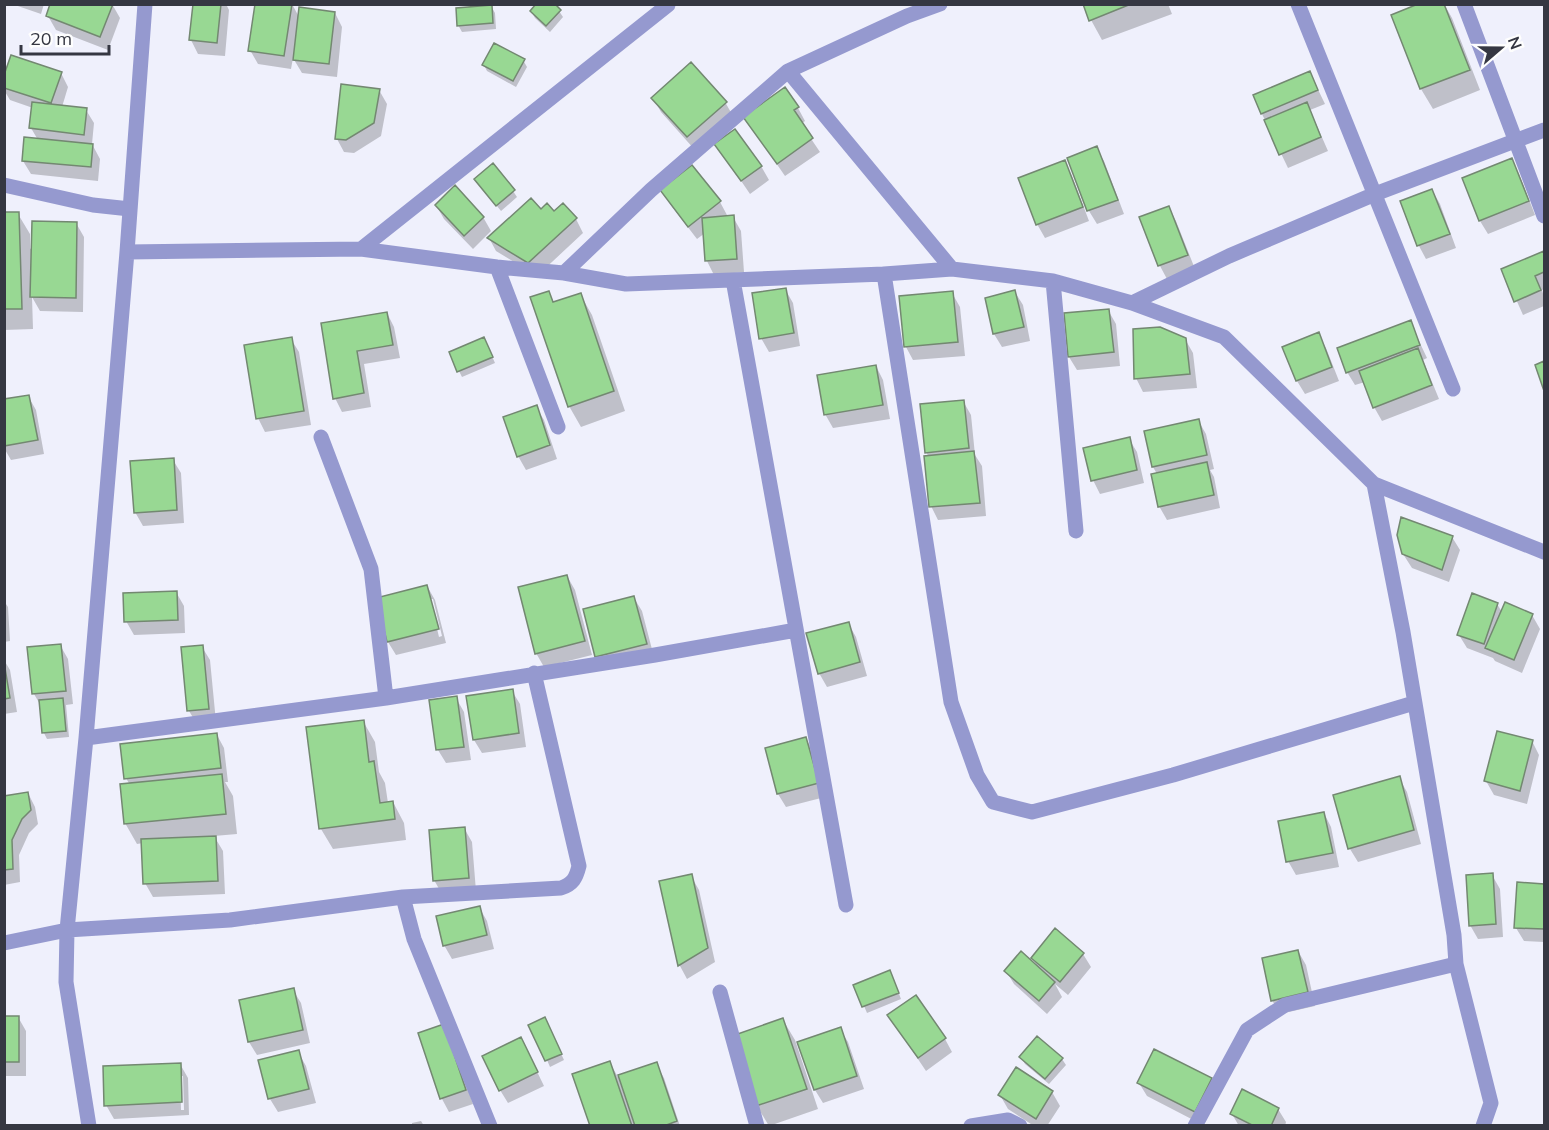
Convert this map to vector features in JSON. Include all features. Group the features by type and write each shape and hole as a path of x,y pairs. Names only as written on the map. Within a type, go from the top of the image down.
{"street":[{"path":"89,1125 66,982 67,930 86,738 127,252 145,4"},
{"path":"564,273 651,190 788,70 907,16 940,4"},
{"path":"1298,4 1453,388"},
{"path":"1464,4 1545,216"},
{"path":"362,249 668,5"},
{"path":"788,70 952,269"},
{"path":"1132,303 1229,256 1375,194 1545,130"},
{"path":"4,184 93,205 130,208"},
{"path":"127,252 362,249 497,267 564,273 626,284 884,274 952,269 1053,281 1132,303 1224,337 1374,484 1545,552"},
{"path":"497,267 558,427"},
{"path":"884,274 951,702 977,775 993,802 1032,812 1173,776 1414,703"},
{"path":"733,280 846,905"},
{"path":"1053,281 1076,531"},
{"path":"321,437 371,569 386,698"},
{"path":"1374,484 1403,632 1454,935 1456,964 1491,1103 1482,1125"},
{"path":"86,738 386,698 796,630"},
{"path":"4,943 67,930 230,920 404,897 561,888 571,885 577,876 579,866 534,673"},
{"path":"404,897 414,939 490,1125"},
{"path":"1195,1125 1247,1030 1285,1005 1456,964"},
{"path":"720,992 757,1125"},
{"path":"970,1125 1008,1120 1020,1125"}],"building":[{"path":"50,4 113,4 100,37 46,16"},
{"path":"193,4 221,4 217,43 189,40"},
{"path":"255,4 292,4 284,56 248,51"},
{"path":"536,4 555,4 561,10 546,26 530,11"},
{"path":"1083,4 1131,4 1089,21"},
{"path":"1418,4 1444,4 1470,70 1420,89 1391,15"},
{"path":"492,5 493,23 457,26 456,8"},
{"path":"299,7 335,12 329,64 293,60"},
{"path":"494,43 525,59 513,81 482,65"},
{"path":"11,55 62,72 51,103 4,88 4,75"},
{"path":"691,62 727,102 687,137 651,98"},
{"path":"1310,71 1318,90 1261,114 1253,95"},
{"path":"341,84 380,89 374,123 346,140 335,139"},
{"path":"785,87 799,107 794,110 813,138 777,164 743,117"},
{"path":"32,102 87,108 84,135 29,128"},
{"path":"1307,102 1321,137 1279,155 1264,120"},
{"path":"735,129 762,166 741,181 714,144"},
{"path":"24,137 93,144 91,167 22,161"},
{"path":"1097,146 1118,200 1087,211 1067,158"},
{"path":"1512,158 1529,201 1479,221 1462,178"},
{"path":"1065,160 1083,207 1036,225 1018,178"},
{"path":"493,163 515,190 496,206 474,179"},
{"path":"692,165 721,201 688,227 660,190"},
{"path":"455,185 484,217 464,236 435,205"},
{"path":"1432,189 1450,234 1417,246 1400,201"},
{"path":"531,198 541,209 547,203 554,211 563,203 577,218 528,263 487,238"},
{"path":"1169,206 1188,255 1158,266 1139,217"},
{"path":"4,212 19,212 22,309 4,309"},
{"path":"734,215 737,259 705,261 702,218"},
{"path":"32,221 77,222 76,298 30,297"},
{"path":"1544,251 1544,272 1535,276 1541,290 1514,302 1501,269"},
{"path":"786,288 794,333 759,339 752,293"},
{"path":"1015,290 1024,327 993,334 985,298"},
{"path":"549,291 553,302 581,293 614,391 568,407 530,297"},
{"path":"953,291 958,342 904,347 899,296"},
{"path":"1109,309 1114,352 1068,357 1064,313"},
{"path":"387,312 393,345 357,351 364,393 333,399 321,323"},
{"path":"1411,320 1420,345 1346,373 1337,348"},
{"path":"1160,327 1186,338 1190,374 1134,379 1133,329"},
{"path":"1319,332 1332,367 1296,381 1282,347"},
{"path":"292,337 304,411 256,419 244,345"},
{"path":"484,337 493,357 457,372 449,352"},
{"path":"1418,348 1432,385 1373,408 1359,371"},
{"path":"1544,361 1544,391 1535,365"},
{"path":"876,365 883,405 824,415 817,375"},
{"path":"29,395 38,440 4,446 4,399"},
{"path":"964,400 969,448 925,453 920,404"},
{"path":"537,405 550,445 517,457 503,417"},
{"path":"1199,419 1207,455 1152,467 1144,431"},
{"path":"1130,437 1137,470 1091,481 1083,448"},
{"path":"974,451 980,503 929,507 924,456"},
{"path":"174,458 177,510 134,513 130,461"},
{"path":"1207,462 1214,495 1158,507 1151,474"},
{"path":"1401,517 1453,536 1442,570 1402,554 1397,535"},
{"path":"567,575 585,641 535,654 518,587"},
{"path":"427,585 439,629 387,642 376,598"},
{"path":"177,591 178,620 124,622 123,593"},
{"path":"1472,593 1498,603 1484,644 1457,635"},
{"path":"634,596 647,644 595,657 583,609"},
{"path":"1505,602 1533,614 1514,660 1485,648"},
{"path":"849,622 860,662 818,674 806,633"},
{"path":"61,644 66,691 32,694 27,647"},
{"path":"203,645 209,709 187,711 181,647"},
{"path":"4,662 10,698 4,699"},
{"path":"513,689 519,733 473,740 466,696"},
{"path":"457,696 464,747 436,750 429,700"},
{"path":"63,698 66,731 42,733 39,700"},
{"path":"364,720 369,762 374,761 380,803 393,801 395,819 319,829 306,727"},
{"path":"1497,731 1533,740 1520,791 1484,781"},
{"path":"217,733 221,768 124,779 120,744"},
{"path":"806,737 819,783 777,794 765,748"},
{"path":"222,774 226,814 124,824 120,784"},
{"path":"1400,776 1414,830 1348,849 1333,795"},
{"path":"28,792 31,810 22,819 12,840 13,869 4,870 4,796"},
{"path":"1324,812 1333,853 1286,862 1278,821"},
{"path":"465,827 469,878 433,881 429,830"},
{"path":"216,836 218,881 143,884 141,839"},
{"path":"1493,873 1496,924 1469,926 1466,875"},
{"path":"692,874 708,948 678,966 659,881"},
{"path":"1517,882 1544,884 1544,929 1514,928"},
{"path":"480,906 487,935 443,946 436,916"},
{"path":"1055,928 1084,953 1060,982 1031,958"},
{"path":"1298,950 1308,992 1271,1001 1262,958"},
{"path":"1021,951 1055,982 1039,1001 1004,971"},
{"path":"890,970 899,993 862,1007 853,985"},
{"path":"294,988 303,1030 248,1042 239,1000"},
{"path":"916,995 946,1038 918,1058 887,1015"},
{"path":"4,1016 19,1016 19,1062 4,1062"},
{"path":"545,1017 562,1054 545,1061 528,1025"},
{"path":"783,1018 807,1089 756,1106 732,1036"},
{"path":"444,1024 466,1090 440,1099 418,1033"},
{"path":"841,1027 857,1076 814,1090 797,1042"},
{"path":"1037,1036 1063,1058 1045,1079 1019,1057"},
{"path":"521,1037 538,1072 499,1091 482,1056"},
{"path":"1154,1049 1212,1078 1195,1112 1137,1083"},
{"path":"299,1050 309,1089 268,1099 258,1060"},
{"path":"610,1061 632,1126 590,1126 572,1074"},
{"path":"657,1062 677,1121 664,1126 635,1126 618,1075"},
{"path":"181,1063 182,1102 104,1106 103,1066"},
{"path":"1016,1067 1053,1091 1036,1119 998,1095"},
{"path":"1242,1089 1279,1108 1271,1126 1254,1126 1230,1114"}]}
